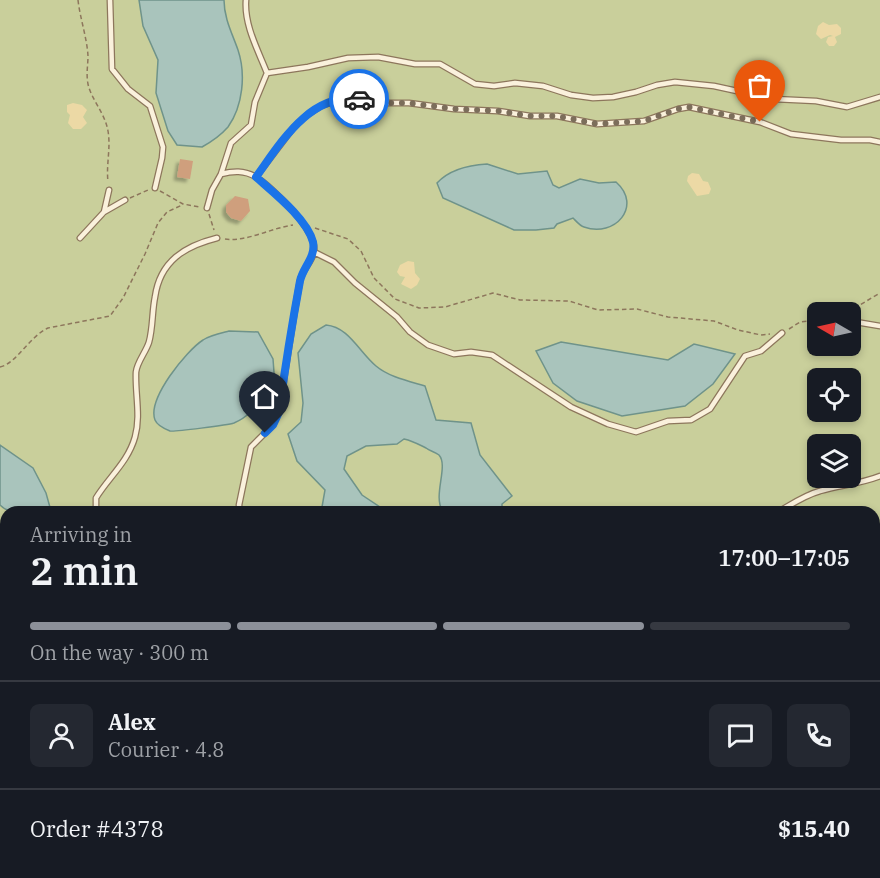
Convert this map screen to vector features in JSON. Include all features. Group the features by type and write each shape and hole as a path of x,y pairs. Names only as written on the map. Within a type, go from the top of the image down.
{"lane":[{"path":"110,0 112,69 128,89 150,106 163,147 155,188"},
{"path":"207,208 231,143 251,125 255,102 267,73 249,27 245,11 246,0"},
{"path":"267,73 348,58 378,57 415,64 440,64 475,84 494,86 515,83 543,86 571,95 593,98 613,97 675,82 714,86 774,99 816,101 847,107 880,97"},
{"path":"256,177 281,143 307,115 321,106 353,98 530,116 557,116 597,124 644,121 688,107 760,122 791,134 880,142"},
{"path":"221,174 241,171 256,177 303,224 310,235 314,252 301,277 279,412 273,425 251,447 239,506"},
{"path":"104,212 109,190"},
{"path":"80,237 104,212 125,200"},
{"path":"96,506 96,498 127,456 135,436 138,416 136,369 149,342 157,283 166,268 185,249 196,243 217,238"},
{"path":"314,252 334,262 355,283 397,317 410,332 428,345 454,354 471,352 492,355 571,407 608,424 636,432 668,422 691,420 710,410 745,356 761,351 782,333"},
{"path":"861,323 880,326"},
{"path":"788,506 822,490 863,483 880,476"}],"path":[{"path":"78,0 88,54 88,86 100,106 108,129 106,165 109,190"},
{"path":"125,200 155,188 183,204 207,208 217,238 234,240 276,227 303,224 348,239 361,251 374,278 395,299 419,308 445,307 493,293 520,300 568,301 598,310 637,309 668,318 714,321 761,335 782,333 800,322 807,321"},
{"path":"0,367 11,362 39,332 48,328 110,316 123,298 146,254 158,223 167,212 183,204"},
{"path":"861,304 880,293"}],"green space":[{"path":"0,0 880,0 880,506 0,506"}],"sand":[{"path":"823,22 829,25 837,24 841,28 841,34 835,37 837,42 834,46 829,46 826,42 828,37 833,36 830,35 821,39 816,34 818,26"},
{"path":"73,103 82,105 87,110 83,117 87,123 81,129 73,129 68,123 70,115 67,112 67,105"},
{"path":"692,173 699,174 703,181 708,182 711,189 709,194 697,196 687,181 688,176"},
{"path":"408,261 414,262 415,273 420,279 411,289 401,284 405,277 400,276 397,272 400,265"}],"water":[{"path":"139,0 224,0 227,19 242,69 242,90 237,109 228,127 202,147 177,145 168,131 156,93 158,60 143,26"},
{"path":"487,164 518,174 547,171 553,185 559,188 580,179 599,183 616,182 624,191 627,201 626,210 622,218 606,228 584,227 573,218 557,224 554,228 514,230 443,198 437,183 442,178 460,169"},
{"path":"326,325 341,330 381,370 425,386 436,420 471,423 480,455 512,496 502,506 440,506 442,460 439,455 404,439 397,444 366,446 347,456 344,469 362,495 378,506 322,506 325,490 297,461 288,434 301,422 303,403 298,353 311,334"},
{"path":"229,331 258,332 273,359 275,386 251,412 234,423 174,431 159,425 155,420 154,411 157,400 162,388 178,365 203,340"},
{"path":"561,342 668,360 694,344 735,354 713,384 685,406 622,416 577,401 553,383 536,351"},
{"path":"0,445 33,468 46,493 50,506 0,505"}],"building":[{"path":"180,159 193,161 190,179 177,177"},
{"path":"235,196 248,199 250,211 241,221 231,218 226,212 226,205"}],"way so far":[{"path":"359,99 498,111 530,116 557,116 597,124 644,121 688,107 760,122"}],"route":[{"path":"265,433 273,425 279,412 301,277 314,252 310,235 303,224 256,177 294,127 307,115 321,106 339,100 359,99"}]}
